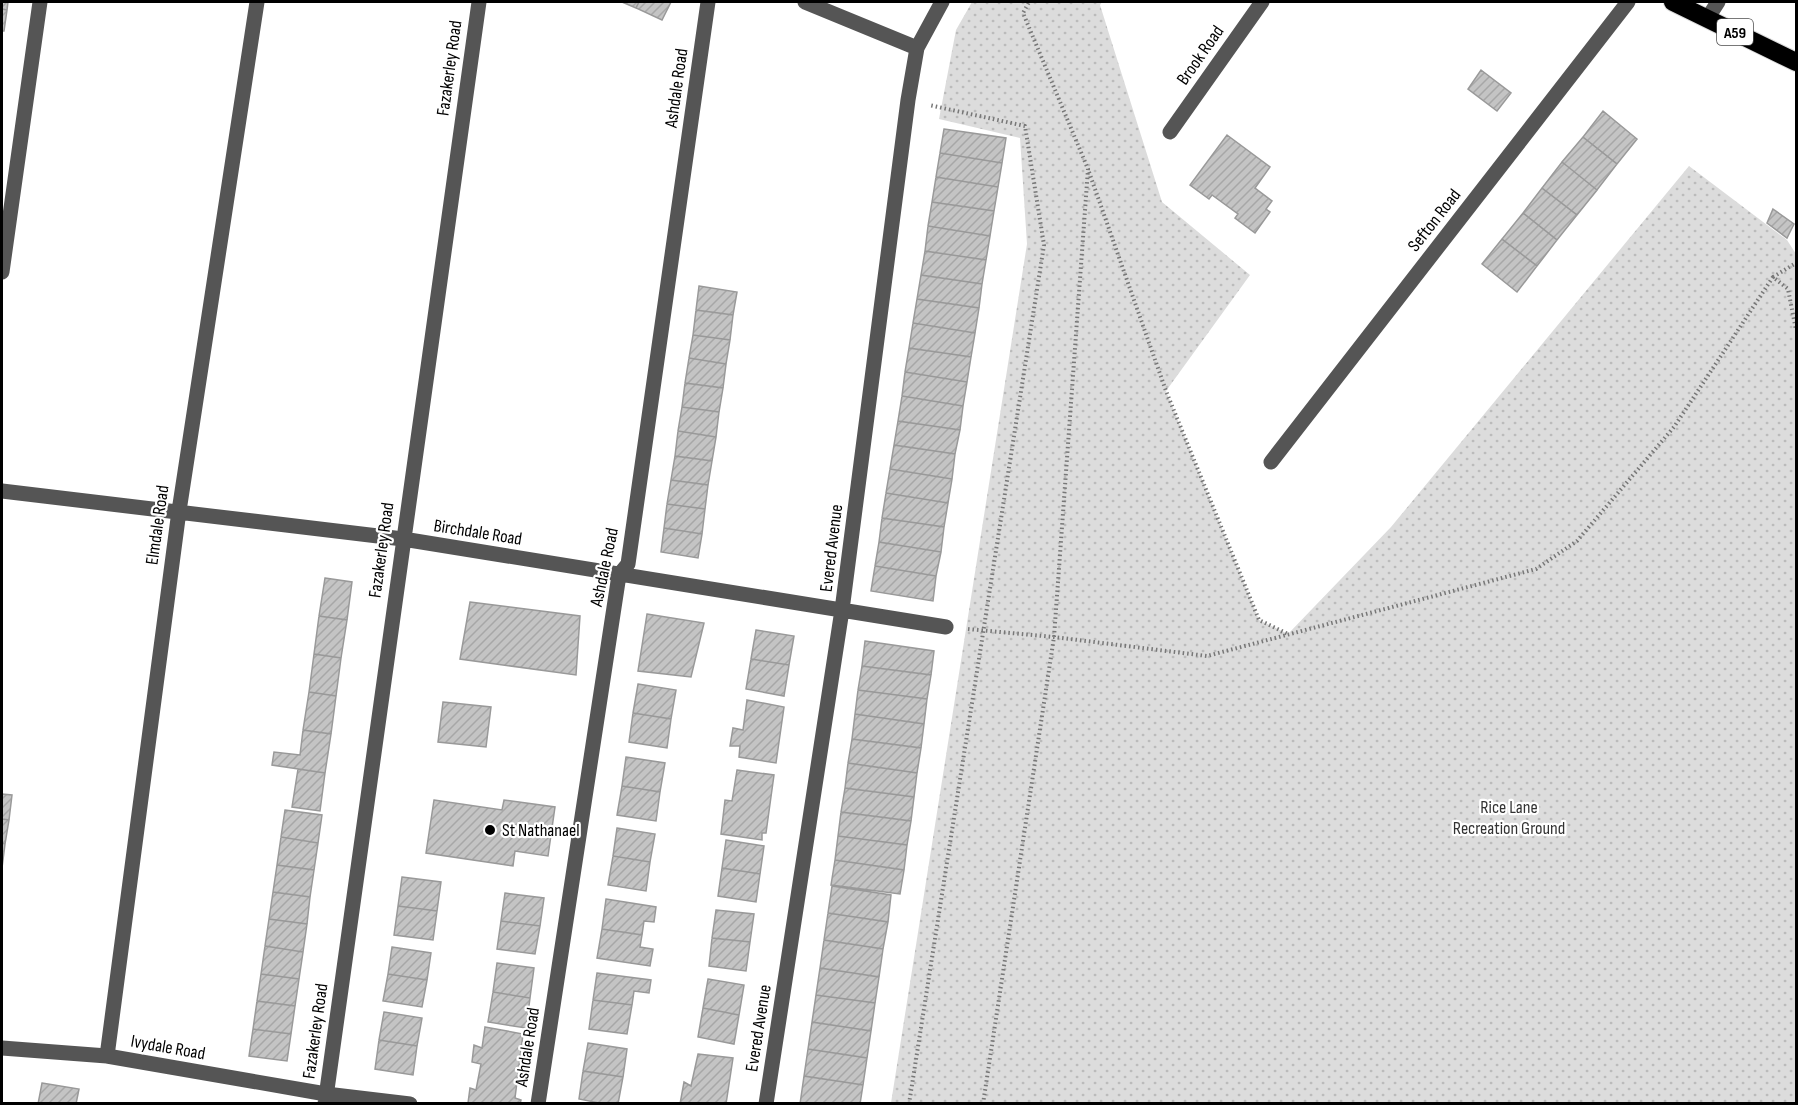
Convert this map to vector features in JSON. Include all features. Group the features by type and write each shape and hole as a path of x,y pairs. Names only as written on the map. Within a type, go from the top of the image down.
{"highway":[{"name":"A59","path":"1673,2 1797,62"}],"street":[{"path":"2,272 40,2"},
{"name":"Elmdale Road","path":"107,1056 179,511 256,2"},
{"name":"Fazakerley Road","path":"326,1099 478,2"},
{"name":"Ashdale Road","path":"538,1104 619,575 628,564 708,2"},
{"path":"805,2 917,48"},
{"name":"Evered Avenue","path":"766,1104 842,610 908,100 917,48 942,2"},
{"name":"Brook Road","path":"1170,132 1262,2"},
{"name":"Sefton Road","path":"1271,462 1628,2"},
{"path":"1707,19 1718,2"},
{"name":"Birchdale Road","path":"2,490 403,539 946,627"},
{"name":"Ivydale Road","path":"2,1049 107,1056 326,1099 410,1104"}],"path":[{"path":"1029,2 1023,13 1088,169 1166,391 1259,620 1288,634"},
{"path":"908,100 1025,126 1044,245 909,1104"},
{"path":"983,1104 1054,637 1088,169"},
{"path":"946,627 1054,637 1207,656 1536,569 1577,541 1674,427 1773,277 1797,263"},
{"path":"1773,277 1788,289 1797,330"}],"green space":[{"name":"Rice Lane Recreation Ground","path":"972,2 1102,2 1100,5 1162,202 1250,275 1166,391 1259,620 1288,634 1391,527 1689,166 1787,240 1796,254 1796,1103 891,1103 1027,244 1020,138 939,119 956,30"}],"building":[{"path":"2,2 8,2 7,10 2,9"},
{"path":"622,2 639,2 636,8"},
{"path":"639,2 671,2 662,20 636,8"},
{"path":"2,9 7,10 4,31 2,31"},
{"path":"1481,70 1511,93 1497,111 1468,89"},
{"path":"1603,111 1637,139 1617,164 1583,137"},
{"path":"944,129 1006,138 1002,163 940,153"},
{"path":"1227,135 1270,167 1255,188 1272,201 1266,209 1270,212 1255,233 1235,218 1238,214 1212,195 1209,199 1190,185"},
{"path":"1583,137 1617,164 1597,190 1562,162"},
{"path":"940,153 1002,163 998,187 936,177"},
{"path":"1562,162 1597,190 1577,215 1542,188"},
{"path":"936,177 998,187 994,211 932,202"},
{"path":"1542,188 1577,215 1557,240 1523,213"},
{"path":"932,202 994,211 990,236 928,226"},
{"path":"1773,209 1794,224 1787,238 1767,223"},
{"path":"1523,213 1557,240 1537,266 1502,239"},
{"path":"928,226 990,236 986,260 925,251"},
{"path":"1502,239 1537,266 1517,292 1482,264"},
{"path":"925,251 986,260 982,284 921,275"},
{"path":"921,275 982,284 979,308 917,299"},
{"path":"699,286 737,292 733,315 696,310"},
{"path":"917,299 979,308 975,333 913,323"},
{"path":"696,310 733,315 730,340 693,335"},
{"path":"913,323 975,333 971,357 909,348"},
{"path":"693,335 730,340 726,364 689,358"},
{"path":"909,348 971,357 967,382 905,372"},
{"path":"689,358 726,364 723,388 685,383"},
{"path":"905,372 967,382 963,406 902,396"},
{"path":"685,383 723,388 719,412 682,407"},
{"path":"902,396 963,406 960,430 898,421"},
{"path":"682,407 719,412 716,437 678,431"},
{"path":"898,421 960,430 955,454 894,445"},
{"path":"678,431 716,437 712,461 675,456"},
{"path":"894,445 955,454 952,479 890,469"},
{"path":"675,456 712,461 708,485 671,480"},
{"path":"890,469 952,479 948,503 886,493"},
{"path":"671,480 708,485 705,509 667,504"},
{"path":"886,493 948,503 944,527 882,518"},
{"path":"667,504 705,509 702,534 664,528"},
{"path":"882,518 944,527 941,552 879,542"},
{"path":"664,528 702,534 698,558 661,552"},
{"path":"879,542 941,552 936,576 875,566"},
{"path":"875,566 936,576 933,601 871,591"},
{"path":"325,578 352,582 347,620 319,616"},
{"path":"470,602 580,616 576,675 460,659"},
{"path":"647,614 704,623 691,677 638,671"},
{"path":"319,616 347,620 341,658 314,654"},
{"path":"756,630 794,636 789,665 751,659"},
{"path":"865,641 934,651 931,675 862,666"},
{"path":"314,654 341,658 336,696 309,692"},
{"path":"751,659 789,665 784,696 746,689"},
{"path":"862,666 931,675 927,699 858,690"},
{"path":"638,684 676,690 671,719 633,713"},
{"path":"858,690 927,699 924,724 855,714"},
{"path":"309,692 336,696 331,734 303,730"},
{"path":"747,700 784,707 776,763 739,757 740,746 730,746 733,728 743,730"},
{"path":"443,702 491,707 486,747 438,742"},
{"path":"633,713 671,719 667,748 629,742"},
{"path":"855,714 924,724 921,748 852,739"},
{"path":"303,730 331,734 325,773 272,765 274,752 300,755"},
{"path":"852,739 921,748 917,773 848,763"},
{"path":"626,757 665,763 660,792 622,786"},
{"path":"848,763 917,773 914,797 845,788"},
{"path":"298,769 325,773 320,811 292,807"},
{"path":"737,770 774,775 766,833 762,833 762,840 721,834 725,800 732,801"},
{"path":"622,786 660,792 656,821 617,815"},
{"path":"845,788 914,797 911,821 841,812"},
{"path":"2,794 12,795 9,820 2,819"},
{"name":"St Nathanael","path":"434,800 502,810 504,800 555,807 548,856 515,851 513,866 426,853"},
{"path":"285,810 322,815 318,843 281,837"},
{"path":"841,812 911,821 907,845 838,836"},
{"path":"2,819 9,820 5,844 2,843"},
{"path":"617,828 655,834 650,862 613,856"},
{"path":"838,836 907,845 904,870 835,860"},
{"path":"281,837 318,843 314,870 277,865"},
{"path":"726,840 764,846 760,874 722,868"},
{"path":"2,843 5,844 2,868"},
{"path":"613,856 650,862 646,891 608,885"},
{"path":"835,860 904,870 900,894 831,885"},
{"path":"277,865 314,870 310,897 273,892"},
{"path":"722,868 760,874 756,902 718,896"},
{"path":"402,877 441,882 437,911 398,906"},
{"path":"832,886 891,895 888,922 828,913"},
{"path":"273,892 310,897 307,924 269,919"},
{"path":"505,893 544,898 540,926 501,921"},
{"path":"606,899 656,907 654,922 644,921 642,935 602,929"},
{"path":"398,906 437,911 433,940 394,935"},
{"path":"716,910 754,914 750,942 712,938"},
{"path":"828,913 888,922 883,949 824,940"},
{"path":"269,919 307,924 303,952 265,946"},
{"path":"501,921 540,926 535,954 497,949"},
{"path":"602,929 642,935 640,947 653,949 650,966 597,958"},
{"path":"712,938 750,942 746,971 709,966"},
{"path":"824,940 883,949 879,977 820,968"},
{"path":"265,946 303,952 299,979 261,974"},
{"path":"392,947 431,953 427,980 388,974"},
{"path":"497,963 534,968 530,998 493,992"},
{"path":"820,968 879,977 875,1003 816,995"},
{"path":"597,973 651,980 649,993 634,991 632,1005 593,1000"},
{"path":"261,974 299,979 295,1006 257,1001"},
{"path":"388,974 427,980 422,1007 383,1001"},
{"path":"708,979 744,985 739,1015 703,1008"},
{"path":"493,992 530,998 526,1028 488,1022"},
{"path":"816,995 875,1003 871,1031 812,1022"},
{"path":"593,1000 632,1005 627,1034 589,1029"},
{"path":"257,1001 295,1006 291,1034 253,1029"},
{"path":"703,1008 739,1015 734,1044 698,1037"},
{"path":"384,1012 422,1018 417,1046 379,1040"},
{"path":"812,1022 871,1031 867,1058 808,1049"},
{"path":"485,1027 523,1034 515,1098 521,1100 520,1104 468,1103 470,1088 476,1090 481,1064 472,1062 474,1045 482,1048"},
{"path":"253,1029 291,1034 287,1061 249,1056"},
{"path":"379,1040 417,1046 413,1075 375,1069"},
{"path":"588,1043 627,1049 623,1077 583,1071"},
{"path":"808,1049 867,1058 863,1085 804,1076"},
{"path":"698,1054 733,1058 726,1104 680,1104 684,1082 691,1086"},
{"path":"583,1071 623,1077 618,1104 579,1099"},
{"path":"804,1076 863,1085 860,1104 800,1104"},
{"path":"42,1083 79,1089 76,1104 38,1104"}],"place":[{"name":"St Nathanael","path":"490,830"}]}
